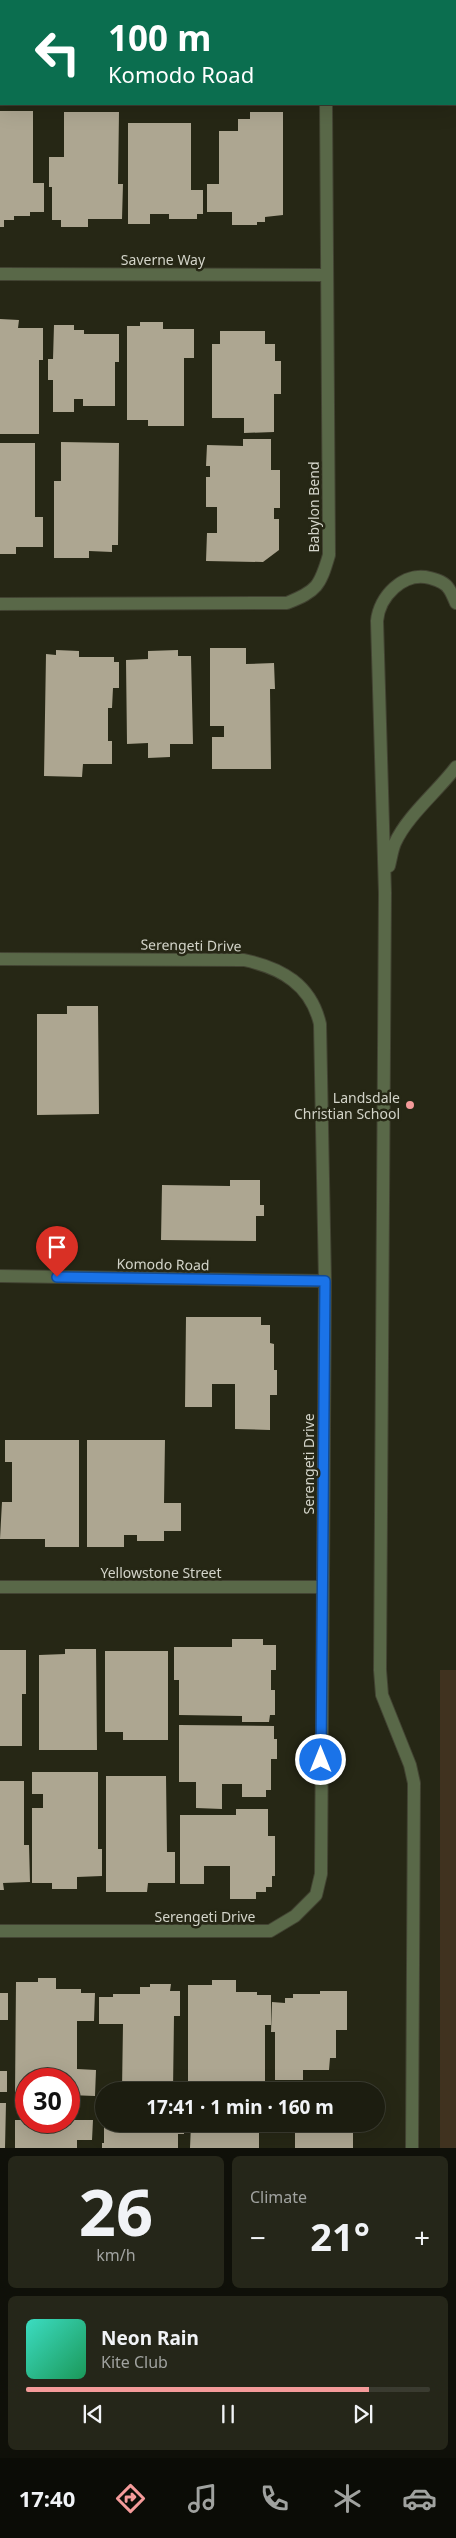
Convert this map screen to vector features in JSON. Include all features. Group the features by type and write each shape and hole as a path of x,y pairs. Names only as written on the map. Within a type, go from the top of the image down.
{"street":[{"name":"Babylon Bend","path":"0,604 287,603 307,595 322,580 329,556 326,105"},
{"name":"Saverne Way","path":"0,274 326,275"},
{"path":"412,2148 414,1783 410,1764 382,1695 380,1670 385,893 378,609 384,598 403,581 414,577 439,580 449,588 456,603"},
{"path":"385,893 394,844 398,836 456,767"},
{"name":"Serengeti Drive","path":"0,959 244,960 278,970 306,993 316,1007 320,1024 325,1281 321,1874 316,1895 295,1916 270,1931 0,1931"},
{"name":"Komodo Road","path":"0,1276 325,1281"},
{"name":"Yellowstone Street","path":"0,1587 322,1587"}],"shaded area":[{"path":"440,1670 456,1670 456,2148 440,2148"}],"building":[{"path":"0,111 33,111 33,183 44,183 44,212 30,212 30,216 14,216 14,220 4,220 4,227 0,227"},
{"path":"64,112 119,112 118,184 123,184 122,219 88,219 88,227 61,227 61,220 52,220 52,187 49,187 49,157 64,157"},
{"path":"250,112 283,112 283,215 265,217 265,222 257,222 257,225 232,225 232,212 207,212 207,184 219,184 219,131 238,131 238,119 250,119"},
{"path":"128,123 191,123 191,190 203,190 203,214 197,214 197,219 169,219 169,214 150,214 150,224 128,224"},
{"path":"0,319 19,320 18,328 43,328 43,360 39,360 39,434 0,434"},
{"path":"140,322 163,322 163,329 194,329 194,358 184,358 184,426 148,426 148,420 127,420 127,326 140,326"},
{"path":"54,325 74,325 74,330 84,330 84,334 119,334 119,362 115,362 115,406 83,406 83,399 74,399 74,412 53,412 53,380 48,380 48,359 53,359"},
{"path":"220,331 265,331 265,344 275,344 275,361 281,361 281,394 274,394 274,432 244,433 244,418 212,418 212,344 220,344"},
{"path":"243,439 271,439 271,470 280,470 280,508 274,508 274,519 279,519 279,550 263,562 206,561 207,533 217,533 217,507 206,507 206,477 210,477 210,466 206,466 207,445 243,446"},
{"path":"61,442 119,443 118,545 112,545 112,552 89,551 89,558 54,558 54,481 61,481"},
{"path":"0,443 35,443 35,517 43,517 43,547 16,547 16,554 0,554"},
{"path":"210,648 246,648 246,664 274,663 275,689 270,689 271,769 212,769 212,737 224,737 224,726 210,726"},
{"path":"56,650 79,651 79,657 114,657 114,662 119,662 119,688 113,688 112,708 108,708 108,741 112,741 112,764 83,764 82,777 44,776 46,654 56,655"},
{"path":"178,650 178,656 191,656 193,744 170,744 170,757 148,758 148,743 127,744 126,660 148,659 148,651"},
{"path":"67,1006 98,1006 99,1114 37,1115 37,1014 67,1014"},
{"path":"230,1180 260,1180 260,1205 264,1205 264,1216 256,1216 256,1241 161,1240 162,1185 230,1186"},
{"path":"186,1317 261,1317 261,1325 270,1325 270,1343 274,1344 274,1370 277,1370 277,1395 270,1395 270,1430 235,1429 235,1384 212,1384 212,1407 185,1407"},
{"path":"5,1440 79,1440 79,1547 45,1547 45,1539 0,1539 2,1502 12,1502 12,1462 5,1462"},
{"path":"87,1440 165,1440 164,1503 181,1503 181,1531 164,1531 164,1541 137,1541 137,1535 124,1535 124,1547 87,1547"},
{"path":"232,1639 263,1639 263,1645 276,1645 276,1670 271,1670 271,1690 275,1690 275,1715 270,1715 269,1722 242,1722 242,1716 179,1715 179,1680 174,1680 174,1647 232,1647"},
{"path":"65,1649 96,1649 97,1750 39,1750 39,1655 65,1654"},
{"path":"0,1650 26,1650 26,1694 22,1694 22,1746 0,1746"},
{"path":"105,1651 168,1651 168,1740 123,1740 123,1732 105,1732"},
{"path":"179,1725 274,1726 274,1739 277,1739 277,1759 271,1759 271,1790 266,1790 266,1797 242,1797 242,1784 222,1784 222,1809 196,1808 196,1782 179,1782"},
{"path":"32,1772 98,1772 98,1849 102,1849 102,1876 77,1877 77,1889 52,1889 52,1883 32,1883 32,1808 43,1808 43,1794 32,1794"},
{"path":"106,1776 166,1776 167,1852 175,1852 175,1883 148,1883 147,1892 106,1892"},
{"path":"0,1781 24,1781 24,1845 29,1845 30,1882 3,1883 4,1890 0,1890"},
{"path":"236,1809 268,1809 268,1836 275,1836 275,1876 272,1876 272,1887 266,1887 266,1892 256,1892 256,1899 230,1899 230,1866 204,1866 204,1884 180,1884 180,1815 236,1815"},
{"path":"38,1978 56,1978 56,1989 81,1989 81,1993 95,1993 94,2021 77,2021 77,2068 15,2068 16,1982 38,1982"},
{"path":"212,1980 236,1980 236,1992 257,1992 257,1995 271,1995 271,2025 265,2025 265,2082 188,2082 188,1985 212,1985"},
{"path":"150,1984 171,1984 170,1991 180,1991 180,2016 174,2016 173,2082 122,2082 123,2024 99,2024 99,1997 113,1997 113,1994 140,1994 140,1987 150,1987"},
{"path":"320,1991 347,1991 347,2030 336,2030 336,2058 330,2058 329,2070 303,2070 303,2080 275,2080 275,2032 271,2032 272,2002 285,2003 285,1998 293,1998 293,1994 320,1994"},
{"path":"0,1993 8,1993 8,2020 0,2020"},
{"path":"80,2069 96,2070 95,2096 80,2095"},
{"path":"0,2071 7,2071 7,2092 0,2092"},
{"path":"0,2103 6,2103 5,2148 0,2148"},
{"path":"80,2120 93,2120 92,2140 77,2140 77,2148 15,2148 15,2133 80,2133"},
{"path":"104,2132 184,2132 184,2134 178,2134 178,2148 102,2148 102,2143 104,2143"},
{"path":"191,2132 259,2132 259,2148 190,2148"},
{"path":"295,2132 353,2132 353,2148 295,2148"}],"place":[{"name":"Landsdale Christian School","path":"410,1105"}],"route":[{"path":"57,1277 325,1281 321,1760"}]}
